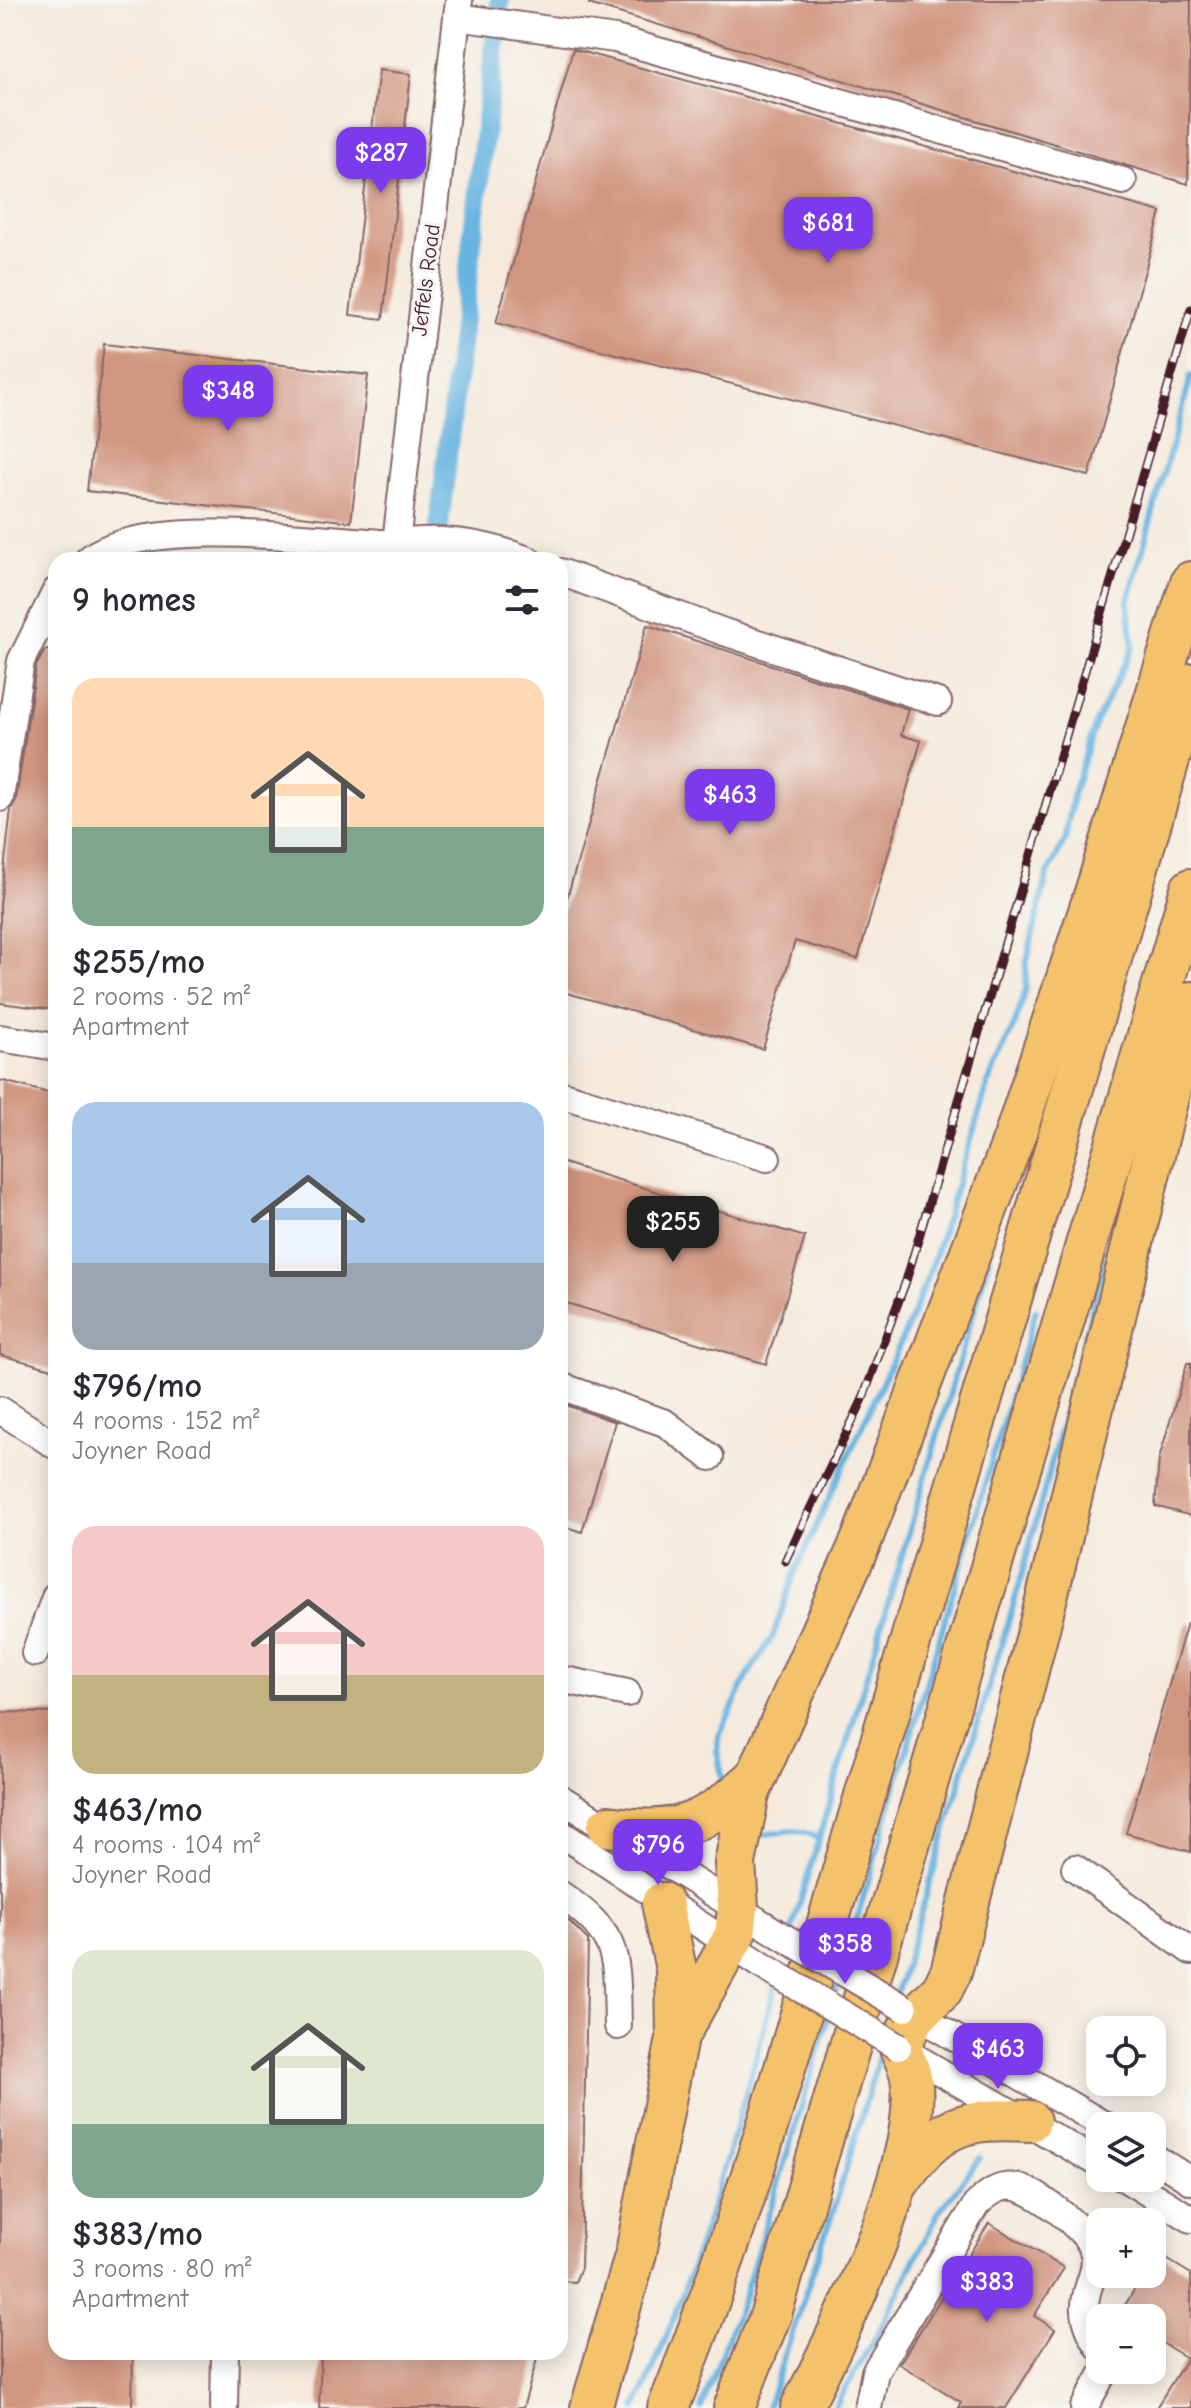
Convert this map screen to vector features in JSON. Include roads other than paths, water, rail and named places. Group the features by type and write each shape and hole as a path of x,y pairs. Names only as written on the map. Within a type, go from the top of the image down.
{"highway":[{"path":"677,2038 693,2005 730,1947 738,1907 735,1863 755,1778 862,1539 1014,1138 1099,881 1191,582"},
{"path":"668,2408 711,2304 759,2154 979,1417 1191,684"},
{"path":"734,2408 771,2314 1191,889"},
{"path":"801,2408 839,2333 896,2187 912,2082 904,2029 942,1990 951,1972 1054,1569 1191,1002"},
{"path":"608,1826 646,1831 694,1824 716,1813 755,1778"},
{"path":"591,2408 636,2253 677,2038 676,1969 662,1903"},
{"path":"896,2187 926,2147 951,2127 973,2120 1030,2121"}],"street":[{"path":"466,12 615,39 1123,181"},
{"name":"Jeffels Road","path":"403,548 466,12"},
{"path":"106,552 131,541 178,534 403,548 456,543 507,552"},
{"path":"568,575 724,632 938,702"},
{"path":"0,798 21,661 48,607"},
{"path":"0,1038 48,1046"},
{"path":"568,1096 767,1158"},
{"path":"568,1389 665,1423 710,1457"},
{"path":"0,1410 48,1441"},
{"path":"35,1653 48,1619"},
{"path":"568,1681 627,1693"},
{"path":"568,1803 782,1936 1030,2121 1086,2155"},
{"path":"568,1838 662,1903 766,1968 904,2029 1086,2116"},
{"path":"1075,1868 1191,1951"},
{"path":"568,1900 597,1921 611,1941 618,2026"},
{"path":"1166,2165 1191,2181"},
{"path":"868,2408 875,2372 976,2205 985,2196 1006,2187 1016,2186 1035,2196 1063,2215 1091,2244 1094,2266 1084,2299 1086,2322"},
{"path":"1147,2192 1191,2219"},
{"path":"224,2408 225,2360"},
{"path":"1084,2408 1094,2384"}],"waterway":[{"path":"436,552 500,0"},
{"path":"724,1786 717,1751 719,1736 748,1675 773,1636 795,1572 908,1326 931,1268 989,1081 1015,1023 1026,989 1026,964 1047,875 1065,840 1074,790 1096,722 1133,647 1128,602 1191,376"},
{"path":"896,1996 1019,1586 1126,1180"},
{"path":"791,1933 990,1257"},
{"path":"843,1966 1036,1310"},
{"path":"760,1835 798,1831 818,1839"},
{"path":"833,2000 840,1977"},
{"path":"636,2408 679,2305 697,2252 777,1982"},
{"path":"886,2031 893,2007"},
{"path":"701,2408 745,2293 829,2015"},
{"path":"767,2408 839,2193 882,2046"},
{"path":"834,2408 878,2333 939,2212 980,2158"}],"railway":[{"path":"785,1561 862,1401 906,1281 1191,309"}]}
